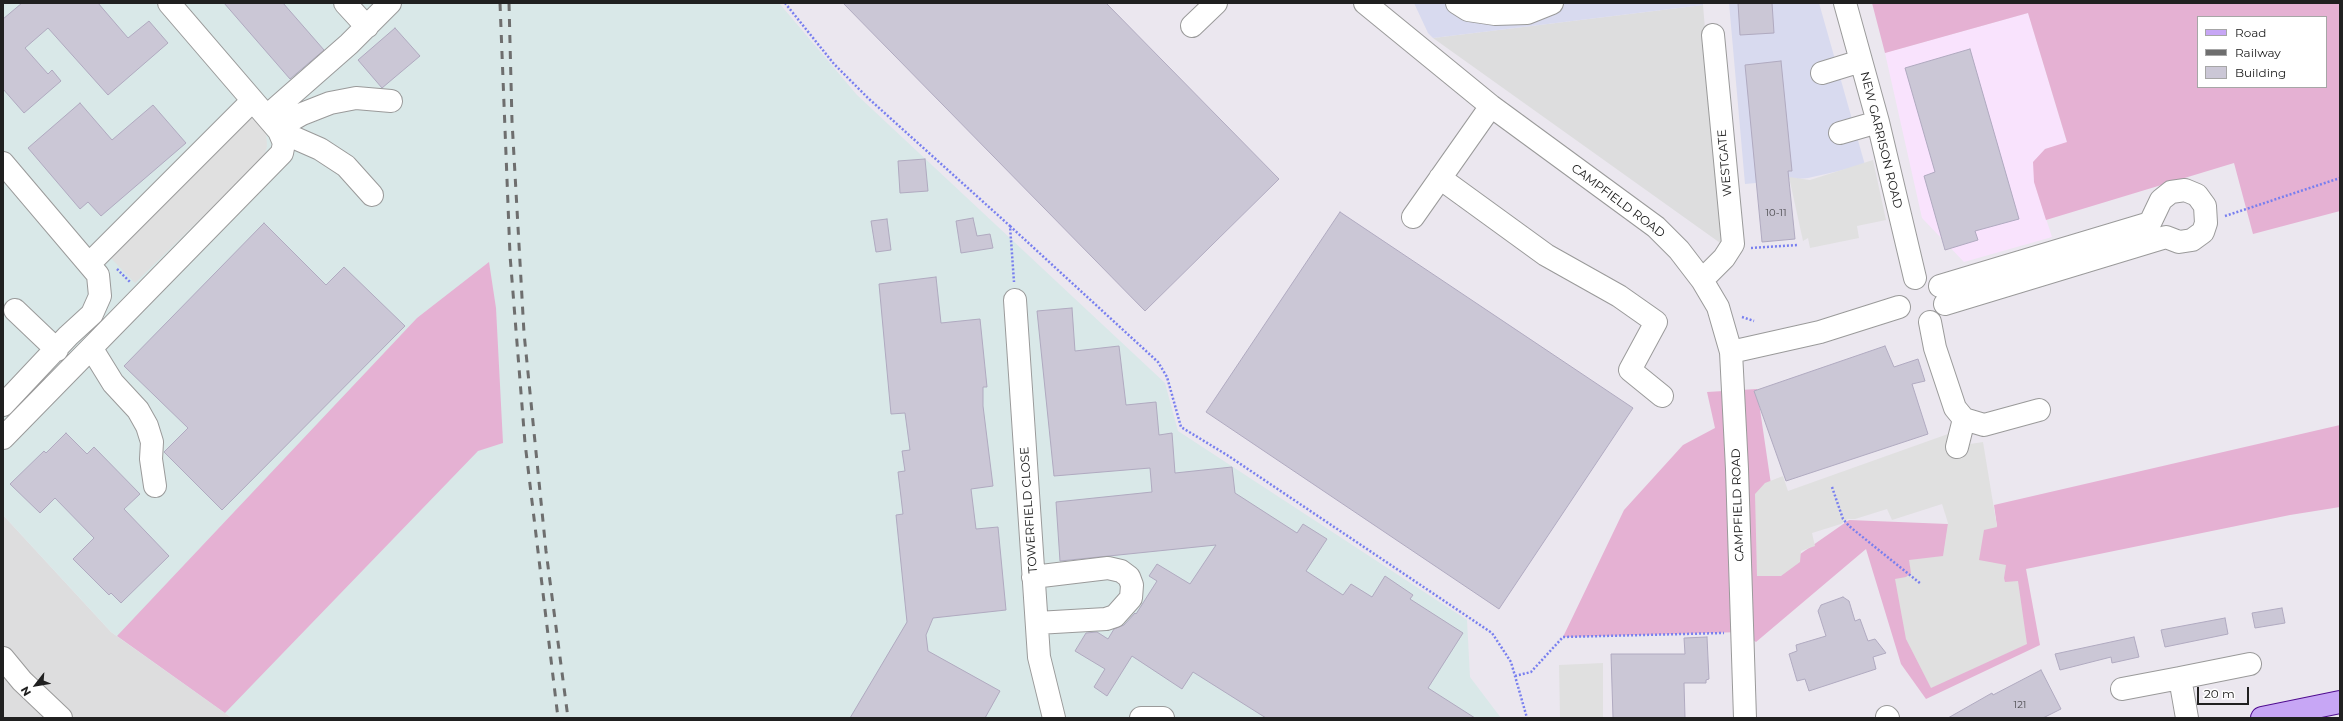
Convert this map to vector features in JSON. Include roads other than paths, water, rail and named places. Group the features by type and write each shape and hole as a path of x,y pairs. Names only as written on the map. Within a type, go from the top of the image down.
{"main road":[{"path":"2262,718 2340,702"}],"street":[{"path":"345,3 367,27"},
{"path":"273,124 390,3"},
{"path":"1192,26 1216,3"},
{"name":"CAMPFIELD ROAD","path":"1365,3 1492,106 1656,227 1679,250 1702,280 1718,307 1731,352 1737,469 1745,718"},
{"path":"1457,3 1468,10 1495,14 1527,13 1552,3"},
{"name":"NEW GARRISON ROAD","path":"1845,3 1878,122 1915,278"},
{"path":"3,438 88,353 282,153 284,143 273,124 252,101 176,5"},
{"name":"WESTGATE","path":"1702,280 1724,258 1733,244 1713,35"},
{"path":"1822,73 1861,61"},
{"path":"273,124 288,122 302,114 330,103 356,98 392,101"},
{"path":"95,258 147,209 252,101"},
{"path":"1413,217 1492,106"},
{"path":"1840,133 1878,122"},
{"path":"273,124 320,149 346,166 372,195"},
{"path":"3,405 92,314 100,296 95,258 5,170"},
{"path":"1440,178 1546,255 1619,296 1656,322 1630,370 1662,396"},
{"path":"2185,190 2197,195 2205,206 2206,223 2202,232 2192,240 2179,242 2166,237 1943,295 2150,223 2161,200 2172,192 2185,190"},
{"path":"1915,278 1931,279 1943,295 1940,315 1930,322 1921,323 1911,321 1899,307 1900,293 1904,286 1915,278"},
{"name":"TOWERFIELD CLOSE","path":"1015,300 1039,657 1054,718"},
{"path":"1731,352 1820,332 1899,307"},
{"path":"15,310 62,343 88,353 138,410 147,426 152,442 151,460 155,486"},
{"path":"1930,322 1935,348 1955,408 1964,419 1984,425 2039,410"},
{"path":"1957,447 1964,419"},
{"path":"1033,577 1108,568 1121,571 1129,577 1132,585 1131,598 1115,616 1106,619 1037,623"},
{"path":"3,658 22,681 61,718"},
{"path":"2122,689 2250,664"},
{"path":"2180,678 2187,718"},
{"path":"1141,718 1163,718"}],"railway":[{"path":"500,3 510,255 525,443 558,718"},
{"path":"509,3 512,121 524,333 546,551 568,718"}]}
